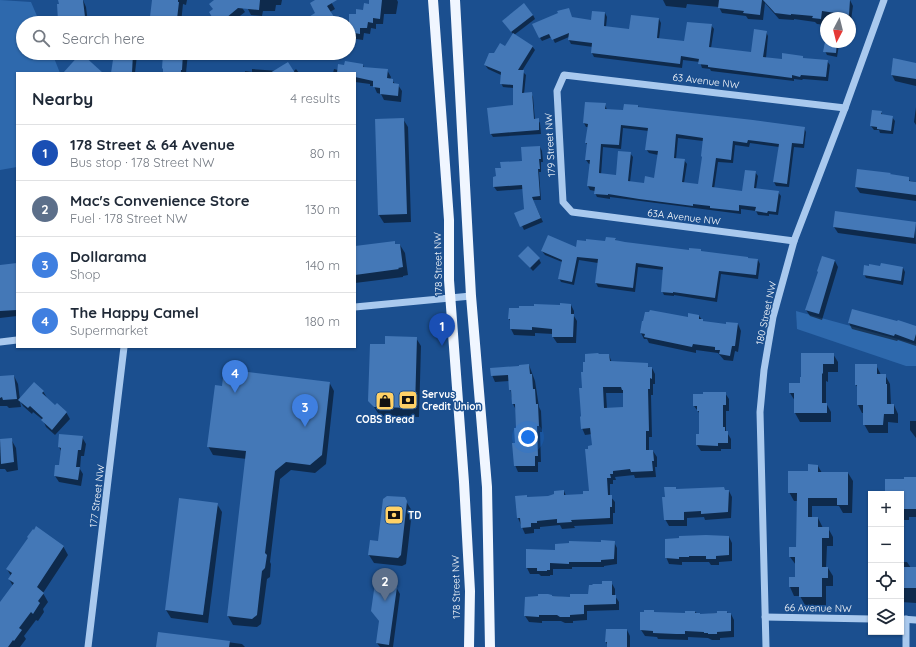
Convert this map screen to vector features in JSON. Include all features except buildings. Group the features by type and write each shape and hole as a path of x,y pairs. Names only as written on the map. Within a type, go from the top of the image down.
{"main road":[{"name":"178 Street NW","path":"433,0 449,220 449,280 464,482 470,591 469,647"},
{"path":"455,0 471,296 486,487 490,647"}],"street":[{"name":"180 Street NW","path":"766,647 760,412 764,370 774,317 794,241 845,108 884,0"},
{"name":"63 Avenue NW","path":"564,75 845,108"},
{"name":"179 Street NW","path":"564,75 557,91 563,202 572,212"},
{"name":"63A Avenue NW","path":"572,212 794,241"},
{"path":"356,307 471,296"},
{"path":"0,342 16,340"},
{"name":"177 Street NW","path":"88,647 124,348"},
{"name":"66 Avenue NW","path":"765,617 868,619"},
{"path":"906,647 904,619 916,620"}],"shaded area":[{"path":"0,0 31,2 37,16 16,16 16,60 55,60 60,72 16,72 16,167 0,170"},
{"path":"796,311 916,344 916,366 906,366 797,329"}],"place":[{"name":"178 Street & 64 Avenue","path":"442,346"},
{"name":"The Happy Camel","path":"235,393"},
{"name":"Servus Credit Union","path":"408,400"},
{"name":"COBS Bread","path":"385,401"},
{"name":"Dollarama","path":"305,427"},
{"name":"TD","path":"394,515"},
{"name":"Mac's Convenience Store","path":"385,601"}]}
